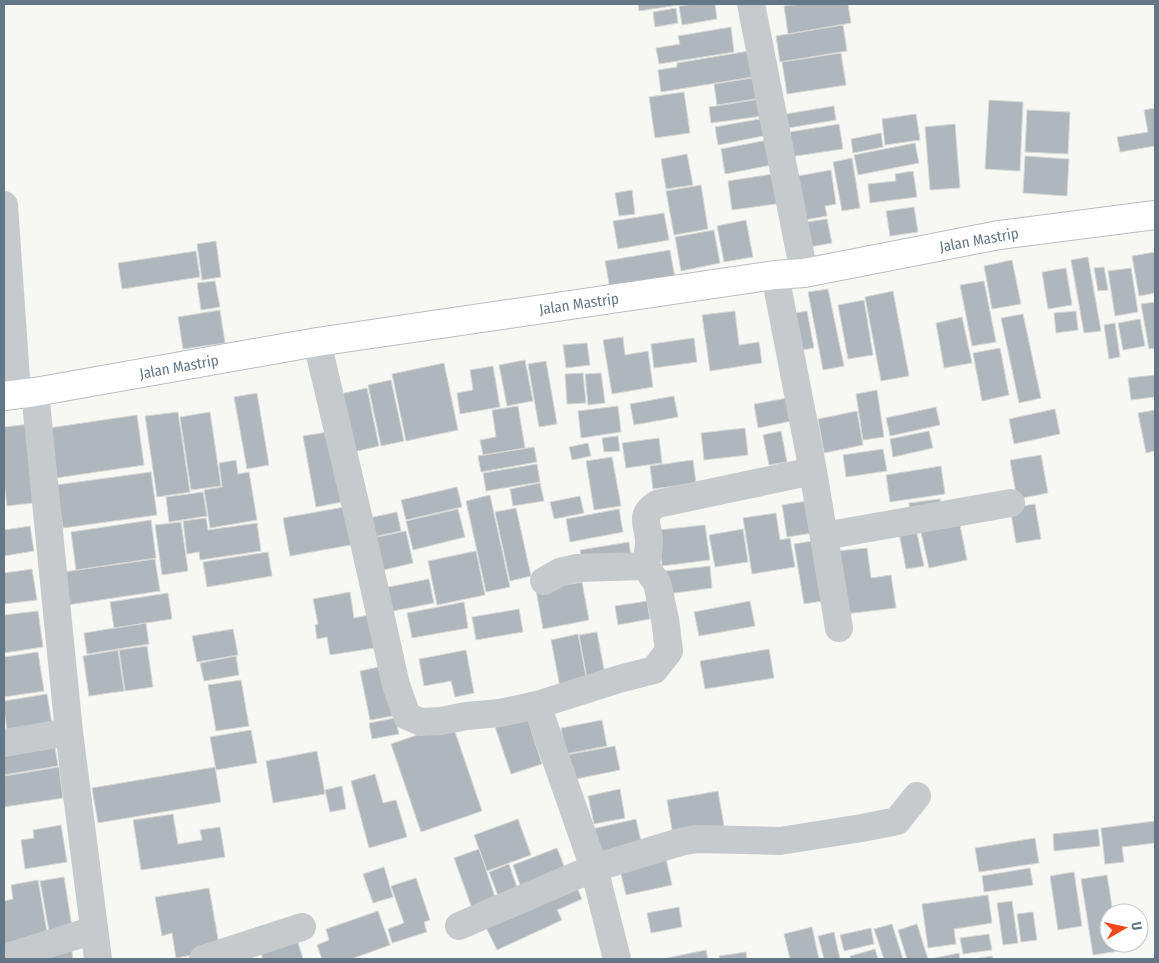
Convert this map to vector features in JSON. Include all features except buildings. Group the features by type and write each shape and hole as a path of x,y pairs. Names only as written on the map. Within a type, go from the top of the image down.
{"main road":[{"name":"Jalan Mastrip","path":"18,394 317,342 775,275 804,273 999,236 1155,215"}],"street":[{"path":"751,4 804,273"},
{"path":"4,205 18,394 69,732 98,959"},
{"path":"775,275 813,471 838,628"},
{"path":"317,342 396,685 407,716 421,722 500,713 537,705 654,670 669,651 657,583 645,566 649,543 645,519 650,509 657,504 813,471"},
{"path":"824,536 1010,503"},
{"path":"544,581 560,572 577,568 645,566"},
{"path":"537,705 594,868 617,959"},
{"path":"4,743 69,732"},
{"path":"459,926 594,868 690,840 780,841 862,828 897,821 917,796"},
{"path":"203,959 302,927"},
{"path":"4,958 94,930"}]}
